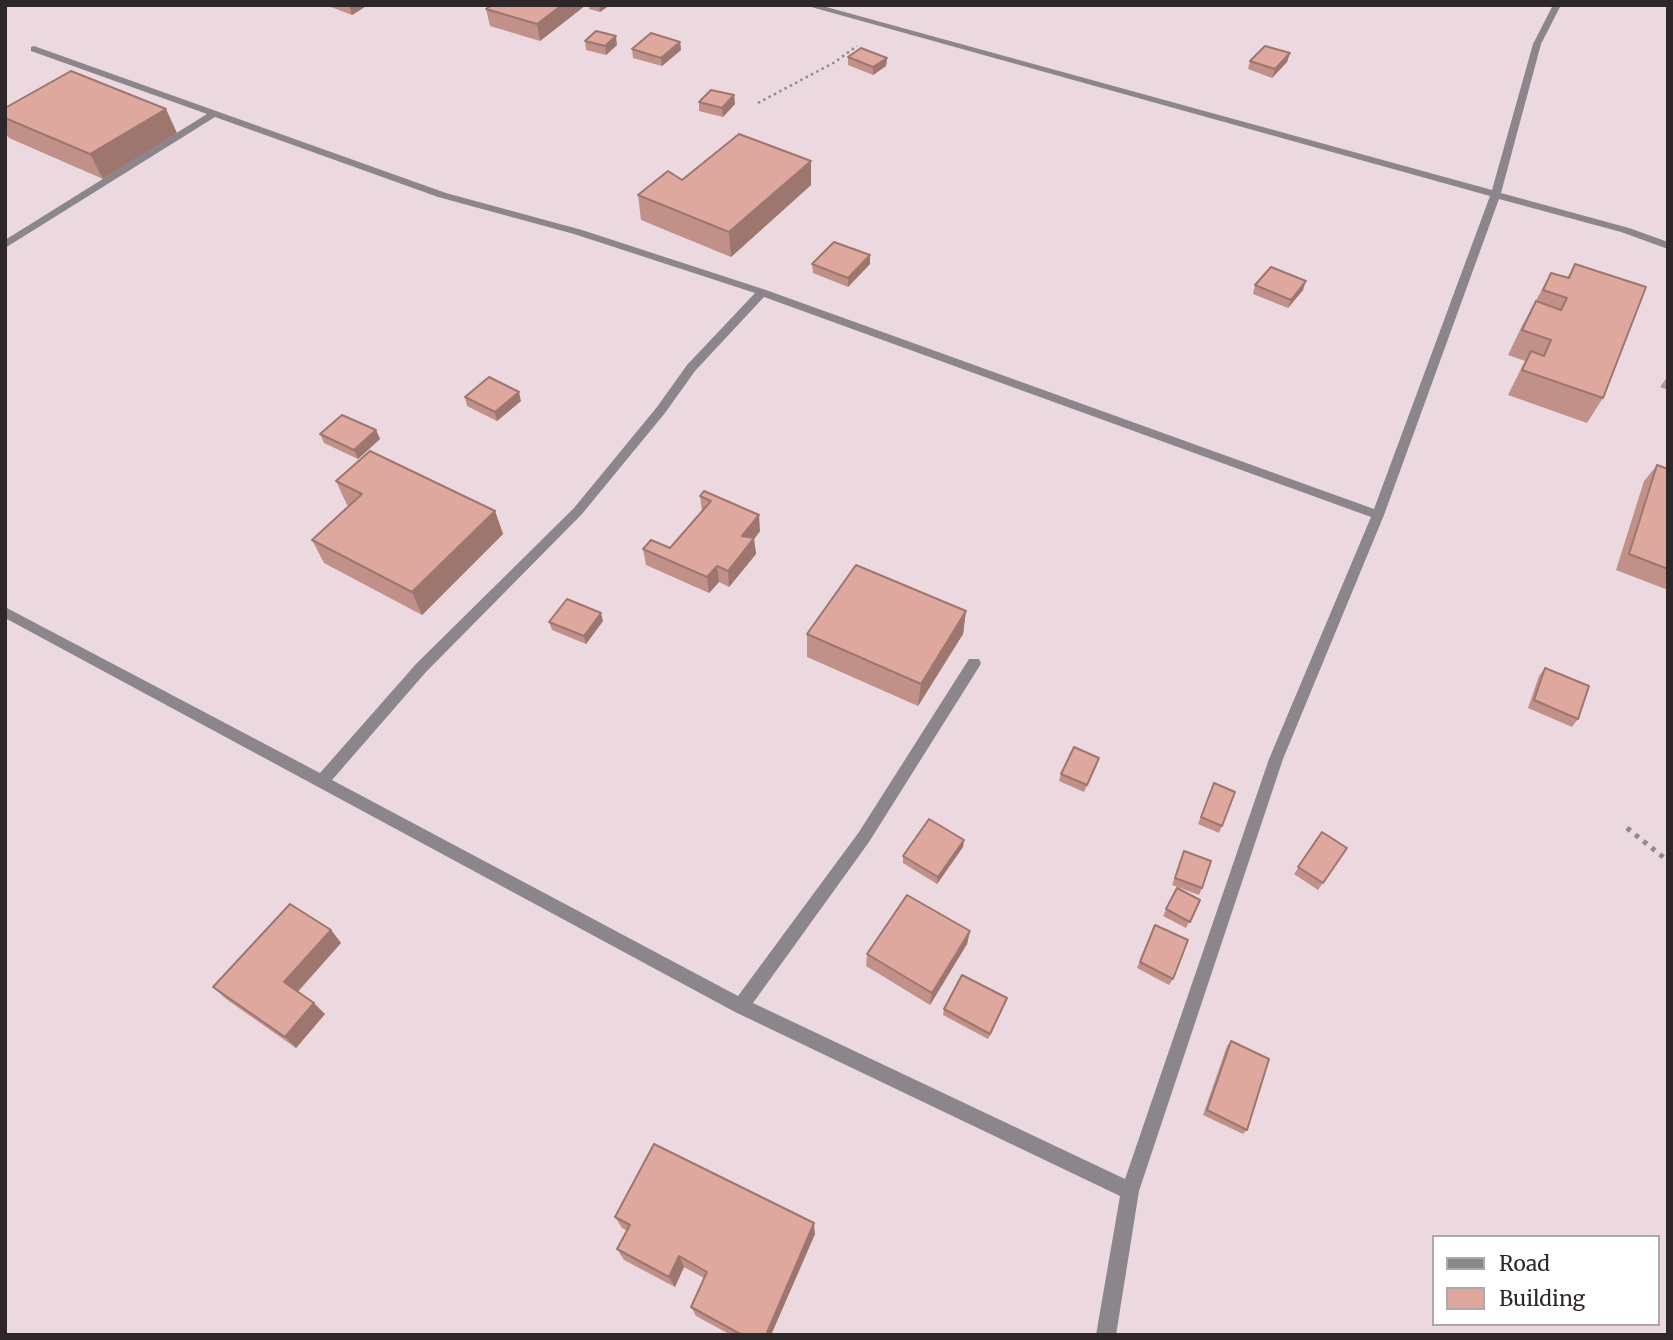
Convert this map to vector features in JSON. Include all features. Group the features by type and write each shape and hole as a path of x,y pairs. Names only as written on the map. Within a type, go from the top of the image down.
{"street":[{"path":"808,5 1625,230 1668,246"},
{"path":"1106,1335 1130,1191 1276,758 1378,514 1496,194 1537,44 1557,5"},
{"path":"34,49 442,195 578,232 762,292 1378,514"},
{"path":"5,245 215,113"},
{"path":"322,781 421,668 578,511 661,410 691,368 762,292"},
{"path":"5,612 741,1006 1130,1191"},
{"path":"741,1006 864,837 974,663"}],"path":[{"path":"758,103 835,62 888,28"},
{"path":"1627,828 1668,861"}],"building":[{"path":"492,5 562,5 537,24 486,9"},
{"path":"596,31 616,36 605,46 585,41"},
{"path":"651,33 680,42 661,58 632,49"},
{"path":"1265,46 1290,53 1275,69 1250,61"},
{"path":"861,48 887,58 873,67 848,57"},
{"path":"71,71 166,109 90,154 5,118 5,108"},
{"path":"711,90 734,95 722,108 699,102"},
{"path":"739,134 811,161 729,232 638,195 668,171 682,180"},
{"path":"834,242 870,255 848,278 812,264"},
{"path":"1575,264 1646,287 1603,398 1522,370 1531,351 1544,356 1551,340 1522,330 1536,301 1561,310 1567,298 1543,290 1551,273 1569,278"},
{"path":"1271,267 1306,281 1291,300 1255,285"},
{"path":"489,377 519,392 495,412 465,397"},
{"path":"342,415 376,430 354,450 320,434"},
{"path":"370,451 495,511 412,592 312,540 362,494 336,481"},
{"path":"1657,465 1668,469 1668,569 1629,554"},
{"path":"704,491 759,515 742,536 754,538 728,571 717,566 707,577 643,549 651,540 670,548 711,501 700,496"},
{"path":"856,565 966,611 921,684 807,634"},
{"path":"567,599 601,613 584,636 549,622"},
{"path":"1545,668 1589,686 1578,719 1534,700"},
{"path":"1074,747 1099,758 1087,785 1061,774"},
{"path":"1214,783 1235,792 1222,826 1201,817"},
{"path":"929,819 964,840 938,877 903,856"},
{"path":"1322,832 1347,848 1323,883 1298,867"},
{"path":"1184,851 1211,861 1202,888 1175,878"},
{"path":"1177,888 1200,900 1190,922 1166,909"},
{"path":"907,895 970,931 932,993 867,954"},
{"path":"290,904 331,930 284,982 314,1003 285,1037 213,987"},
{"path":"1155,925 1188,940 1173,979 1140,962"},
{"path":"962,975 1007,998 990,1034 944,1009"},
{"path":"1231,1041 1269,1059 1247,1130 1207,1110"},
{"path":"654,1144 814,1223 766,1335 742,1335 691,1307 707,1272 679,1256 669,1277 617,1249 630,1225 615,1217"}]}
